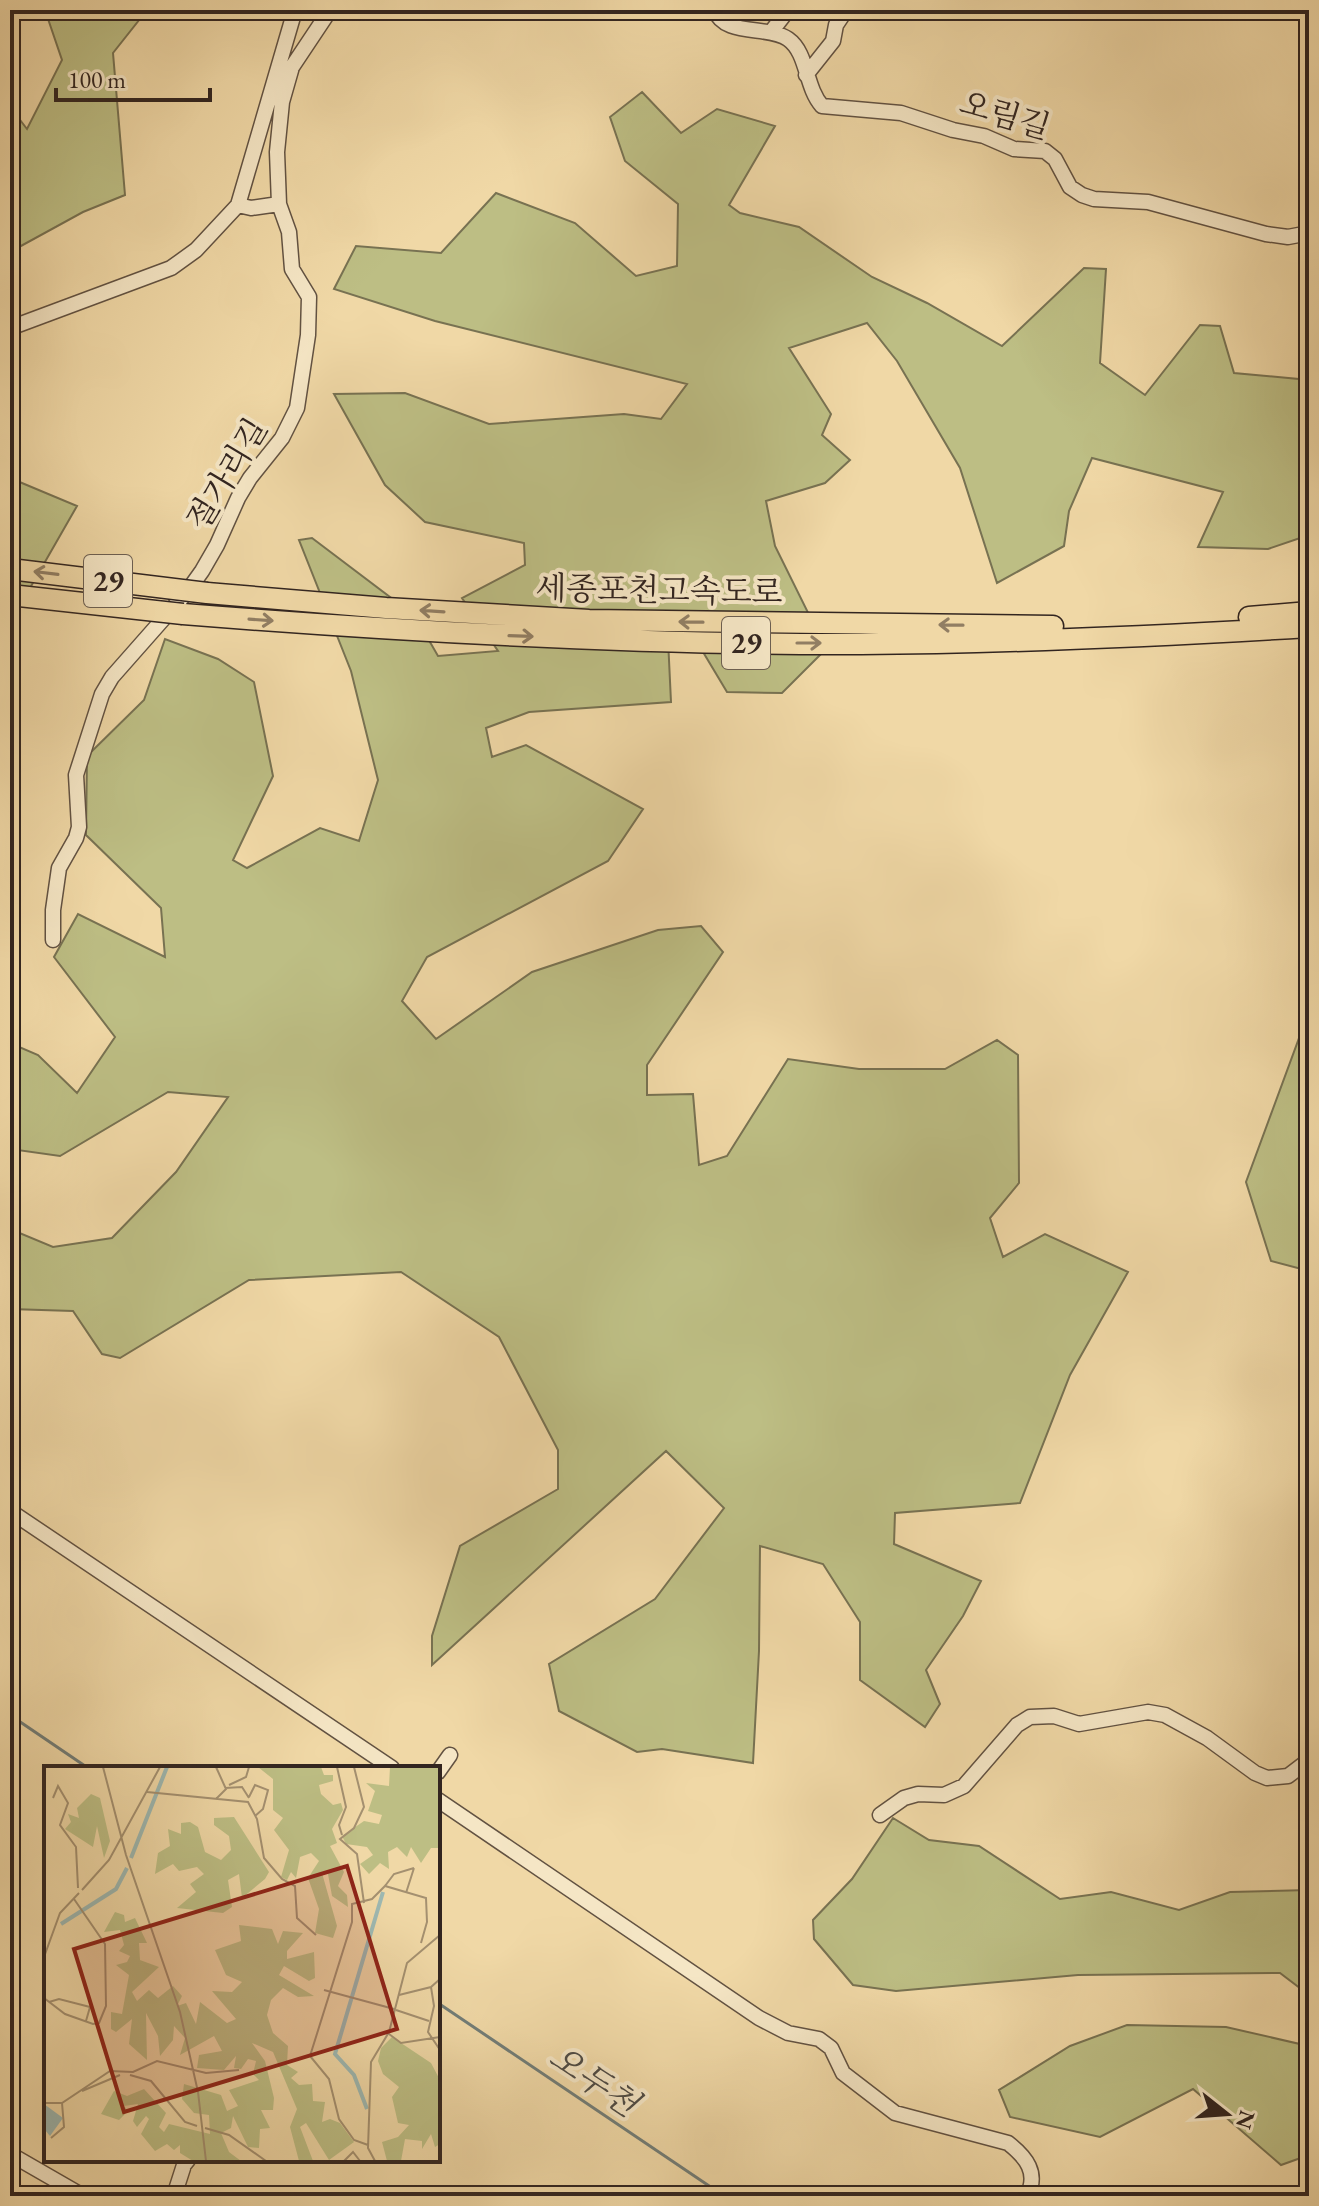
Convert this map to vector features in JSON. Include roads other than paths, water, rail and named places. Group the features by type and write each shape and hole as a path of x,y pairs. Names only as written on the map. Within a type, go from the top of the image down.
{"highway":[{"name":"세종포천고속도로","path":"10,569 207,593 589,620 1039,626 1147,623 1309,612"},
{"name":"세종포천고속도로","path":"10,595 183,614 437,632 753,643 1016,641 1309,627"}],"street":[{"path":"10,328 171,268 196,250 238,205 295,10"},
{"name":"절가리길","path":"53,940 53,910 59,868 79,827 76,775 102,694 112,677 195,582 217,545 244,488 282,438 297,408 308,335 309,297 292,269 289,232 279,204 277,152 286,83 292,67 330,10"},
{"path":"715,10 720,20 728,24 771,32 788,10"},
{"path":"806,75 833,41 836,25 842,16 839,10"},
{"name":"오림길","path":"771,32 788,39 795,46 816,99 822,106 901,113 953,130 984,136 1014,149 1051,153 1070,187 1094,199 1148,202 1266,234 1288,237 1309,233"},
{"path":"238,205 251,208 279,204"},
{"path":"10,1511 389,1766"},
{"path":"880,1815 904,1798 918,1794 944,1795 964,1786 1017,1725 1030,1717 1054,1716 1079,1724 1148,1712 1165,1715 1207,1738 1255,1773 1267,1778 1288,1776 1309,1760"},
{"path":"440,1769 450,1755"},
{"path":"440,1801 759,2018 788,2033 819,2039 831,2048 843,2073 895,2113 1008,2143 1023,2154 1032,2171 1027,2196"},
{"path":"10,2154 83,2196"},
{"path":"174,2196 186,2162"}],"waterway":[{"name":"오두천","path":"10,1715 85,1766"},
{"name":"오두천","path":"440,2004 724,2196"}]}
